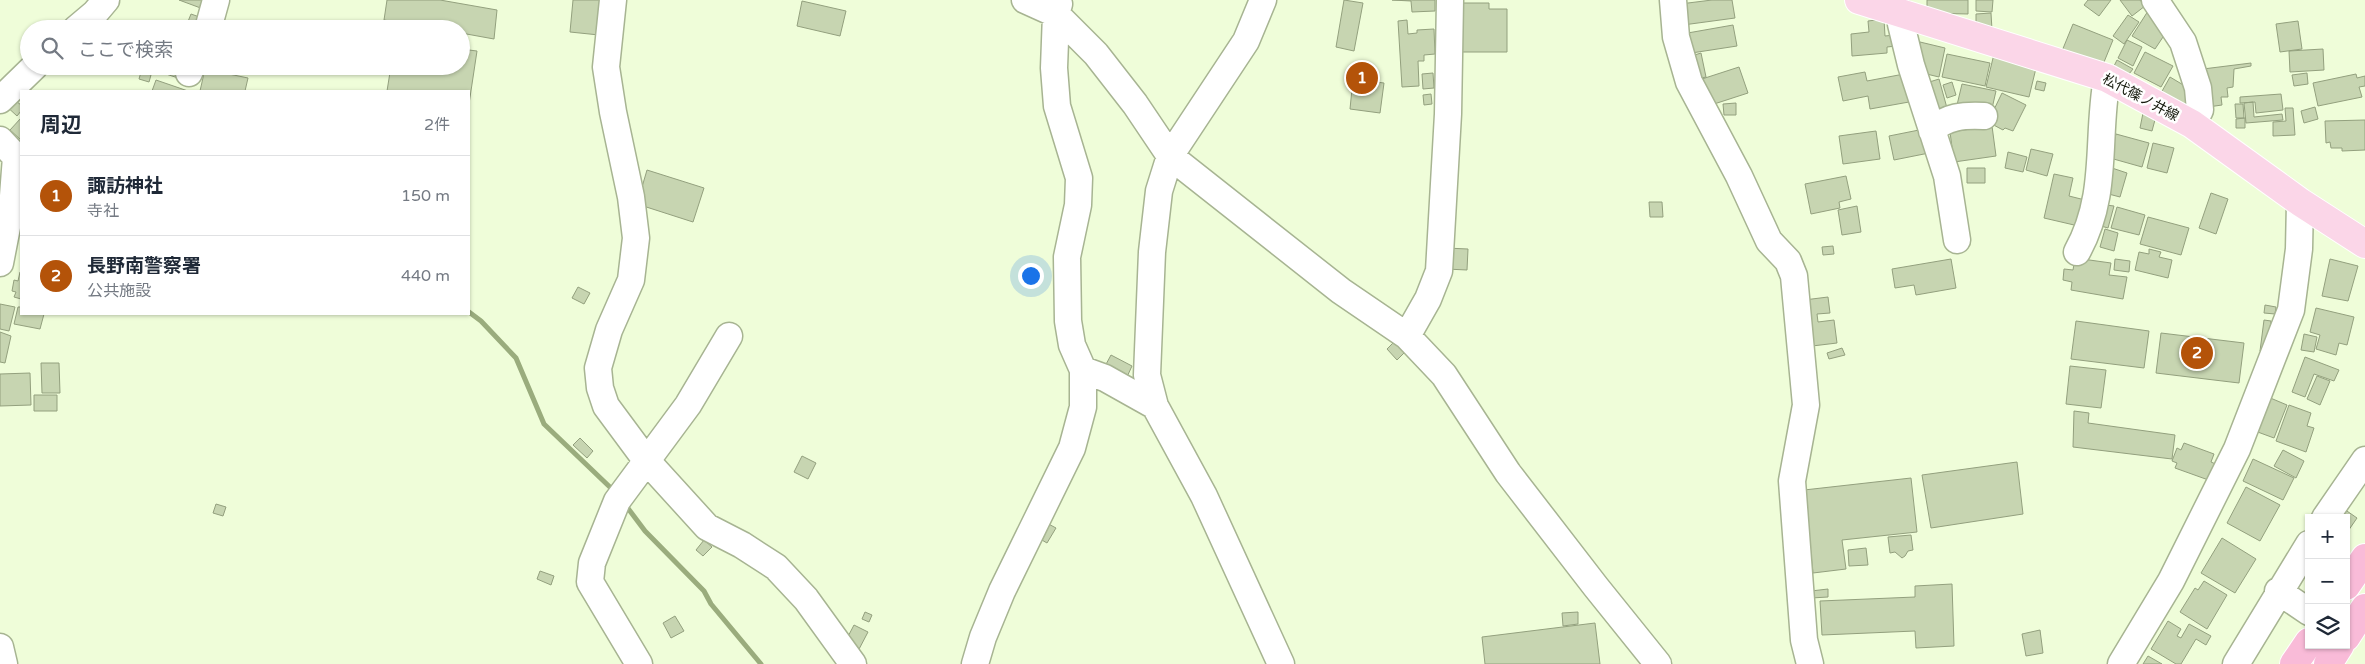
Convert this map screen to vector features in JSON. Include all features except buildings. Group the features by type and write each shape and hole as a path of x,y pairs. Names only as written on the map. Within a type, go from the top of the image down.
{"highway":[{"path":"2350,580 2365,558"},
{"path":"2350,630 2365,608"},
{"path":"2294,664 2305,648"},
{"path":"2328,664 2337,649"}],"main road":[{"name":"松代篠ノ井線","path":"1867,1 2107,78 2192,124 2300,202 2365,244"}],"street":[{"path":"87,20 106,0"},
{"path":"210,20 216,0"},
{"path":"613,0 606,67 613,112 631,196 636,238 631,280 610,330 598,368 600,388 606,406 646,460 707,528 742,545 776,567 806,599 853,664"},
{"path":"1025,0 1058,7 1135,104 1170,156 1341,292 1407,336 1444,375 1508,473 1658,664"},
{"path":"1263,0 1246,41 1170,156 1160,191 1152,252 1147,375 1155,406 1204,496 1281,664"},
{"path":"1407,336 1428,299 1439,271 1448,114 1450,0"},
{"path":"1673,0 1676,37 1689,82 1739,176 1769,241 1788,261 1794,276 1806,405 1792,481 1804,630 1810,664"},
{"path":"2155,0 2183,42 2198,88 2200,110 2192,124"},
{"path":"975,664 983,637 1002,591 1072,448 1083,407 1083,370 1072,345 1068,321 1067,257 1078,205 1079,178 1057,106 1054,68 1058,7"},
{"path":"1904,14 1901,24 1947,176 1957,240"},
{"path":"0,100 26,75"},
{"path":"2077,252 2088,233 2097,197 2102,158 2102,103 2107,78"},
{"path":"1932,131 1939,122 1952,118 1971,115 1984,116"},
{"path":"0,140 16,157 13,196 0,263"},
{"path":"2121,664 2171,581 2237,449 2291,310 2299,249 2300,202"},
{"path":"639,664 590,582 592,563 620,497 688,405 729,336"},
{"path":"1083,370 1105,378 1155,406"},
{"path":"2328,514 2365,460"},
{"path":"2236,664 2278,591 2305,550"},
{"path":"2278,591 2305,609"},
{"path":"0,647 4,664"}],"waterway":[{"path":"470,313 481,321 516,358 544,424 614,491"},
{"path":"624,503 645,531 704,591 711,604 761,664"}],"place":[{"name":"諏訪神社","path":"1362,78"},
{"name":"長野南警察署","path":"2197,353"}]}
